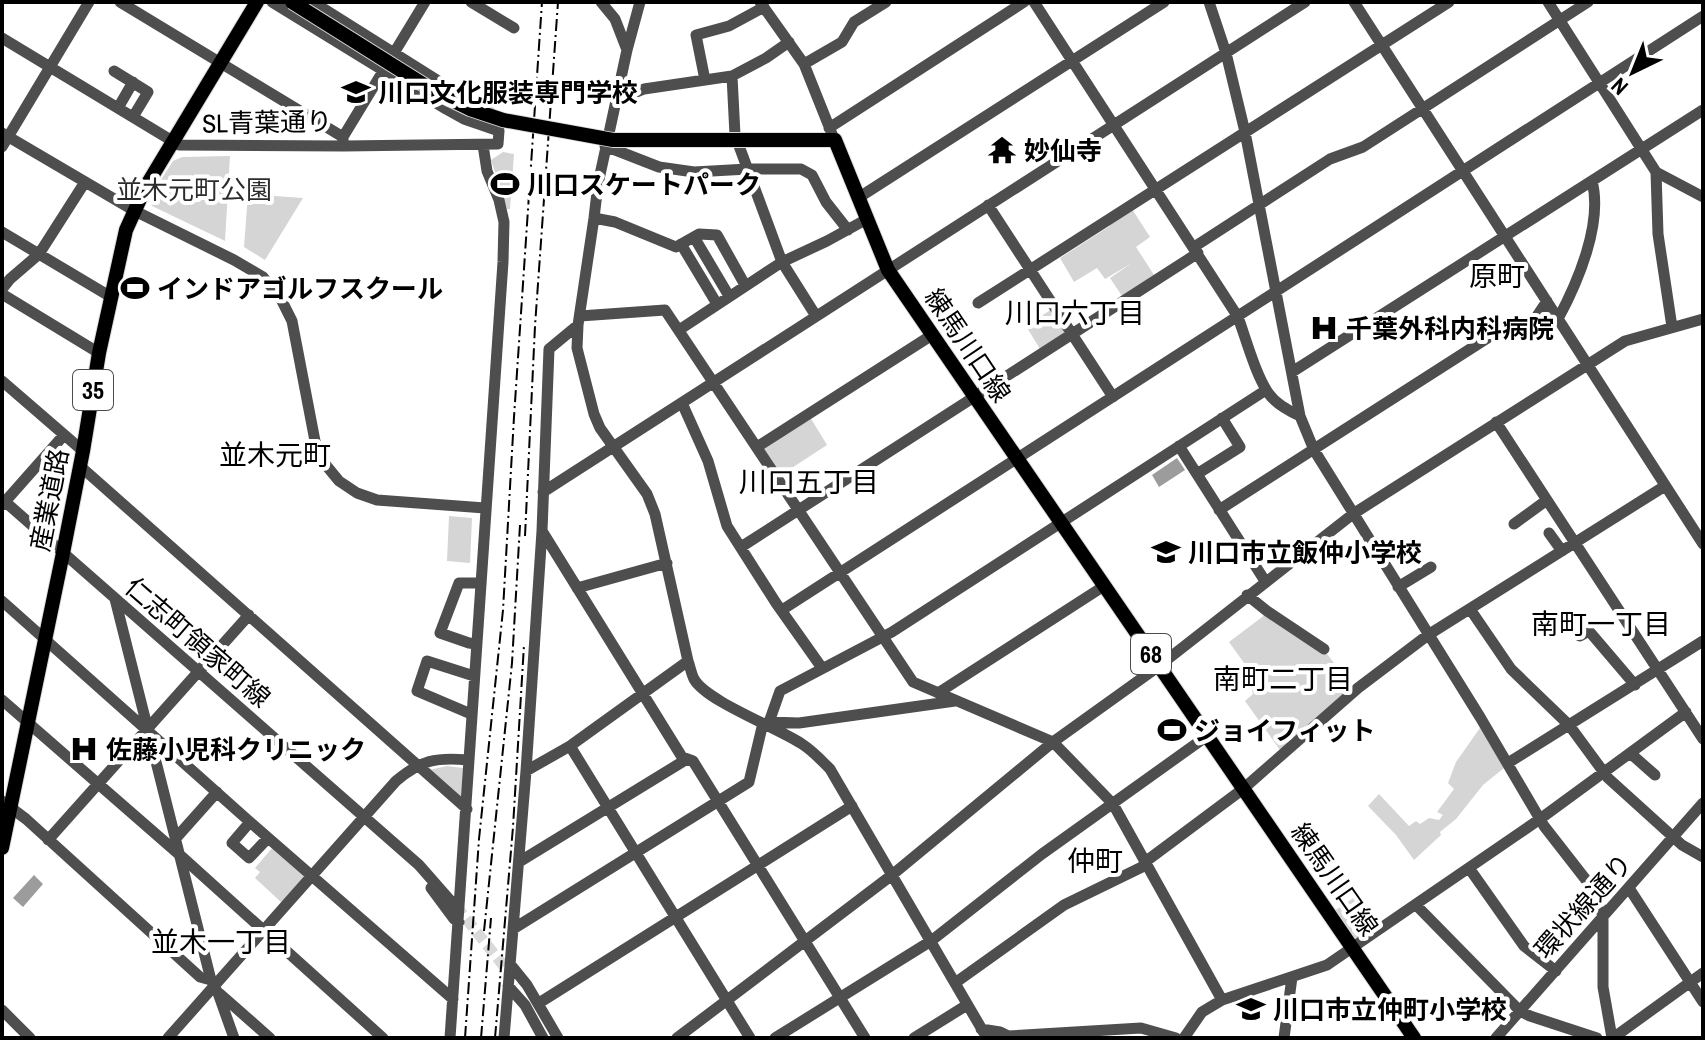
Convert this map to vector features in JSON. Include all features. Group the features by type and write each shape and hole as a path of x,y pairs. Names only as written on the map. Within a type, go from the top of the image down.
{"main road":[{"name":"産業道路","path":"2,848 6,804 29,724 123,239 133,210 257,2"},
{"path":"292,2 437,93 503,120 613,140 814,140 832,134"},
{"name":"練馬川口線","path":"832,134 888,270 1414,1038"}],"street":[{"path":"89,2 4,139 263,277 280,297 292,321 315,441 325,464 339,481 357,493 377,500 485,508"},
{"path":"120,2 343,142 498,144 499,131 446,109 272,2"},
{"path":"313,2 451,89 489,103 485,127"},
{"name":"SL青葉通り","path":"173,142 185,146 343,142 425,2"},
{"path":"471,2 514,28"},
{"path":"601,2 615,19 627,50"},
{"path":"640,2 598,184 577,348 600,428 647,494 655,514 695,680 742,713 800,742 830,769 984,1033 1000,1032 1010,1037 1141,1028 1176,1038"},
{"path":"804,64 842,42 854,22 886,2"},
{"path":"705,80 696,35 729,26 762,4 804,64 832,134 1024,2"},
{"path":"1034,2 1238,317 1266,390 1287,410 1300,416"},
{"path":"858,198 1164,2"},
{"path":"1209,2 1226,53 1245,132 1300,416 1314,450 1540,819 1597,894 1603,918 1603,987 1613,1038 1703,973"},
{"path":"543,492 1305,2"},
{"path":"1354,2 1665,486 1697,524 1703,544"},
{"path":"978,303 1449,2"},
{"path":"1548,2 1656,172 1658,234 1672,327"},
{"path":"741,547 1072,334 1330,159 1363,147 1588,2"},
{"path":"782,610 1703,16"},
{"path":"2,38 173,142"},
{"path":"618,95 627,96 644,89 732,76 789,42"},
{"path":"114,71 148,92 133,117"},
{"path":"732,76 735,135 782,262 816,316"},
{"path":"118,108 133,82"},
{"path":"1292,372 1703,110"},
{"path":"450,1038 503,262 504,222 487,171 483,145"},
{"path":"605,146 659,167 694,172 801,169 812,175 826,202 848,230"},
{"path":"1656,172 1703,197"},
{"path":"1558,319 1575,284 1586,249 1596,197 1592,181"},
{"path":"85,182 39,254 10,279 2,292 99,353"},
{"path":"988,205 1113,397"},
{"path":"594,218 615,222 676,247 699,234 717,235 745,285"},
{"path":"679,330 782,262 867,219"},
{"path":"2,232 111,297"},
{"path":"694,237 729,296"},
{"path":"681,244 717,304"},
{"path":"1219,510 1503,328 1525,334 1547,301"},
{"path":"504,1038 513,985 510,964 542,531 549,349 579,321 665,310 913,682 1053,742 1113,804 1222,1000"},
{"path":"677,1038 892,875 1053,742 1159,666 1353,514 1625,341 1703,319"},
{"path":"757,447 932,335"},
{"path":"2,381 64,435 82,459 217,589 467,809"},
{"path":"513,929 749,782 780,691 883,637 1266,390"},
{"path":"682,403 708,461 727,526 822,668"},
{"path":"1197,474 1240,447 1222,418"},
{"path":"1496,422 1703,739"},
{"path":"3,502 64,435"},
{"path":"1179,446 1265,581"},
{"path":"955,983 1064,905 1142,867 1243,789 1358,688 1428,635 1665,486"},
{"path":"1514,524 1547,500"},
{"name":"仁志町領家町線","path":"3,502 376,828"},
{"path":"542,531 682,757 693,761 865,1038"},
{"path":"1549,533 1562,551"},
{"path":"577,588 667,563"},
{"path":"1398,587 1431,567"},
{"path":"476,644 440,633 459,583 480,583"},
{"path":"938,693 1104,586"},
{"path":"1247,595 1324,649"},
{"path":"115,598 215,986 234,1038"},
{"path":"2,601 453,999"},
{"path":"1470,609 1511,669 1569,725 1604,773 1682,845 1703,857"},
{"path":"48,840 249,615"},
{"path":"1580,636 1589,631 1635,685"},
{"path":"1508,763 1703,641"},
{"path":"471,714 417,691 427,661 474,676"},
{"path":"526,771 570,746 688,661"},
{"path":"2,700 383,1038"},
{"path":"767,724 799,723 956,701"},
{"path":"1184,1038 1202,1012 1222,1000 1327,965 1540,819 1686,712"},
{"path":"775,1038 931,941 1042,854 1207,736"},
{"path":"570,746 750,1038"},
{"path":"1630,753 1655,775"},
{"path":"168,1038 396,781 426,761 446,758 468,760"},
{"path":"519,862 687,759"},
{"path":"176,838 217,792"},
{"name":"環状線通り","path":"1496,1038 1703,803"},
{"path":"6,804 200,977 215,986 270,1038"},
{"path":"539,1003 852,806"},
{"path":"250,822 232,843 249,858 268,838"},
{"path":"376,828 459,922"},
{"path":"376,828 419,865 455,906"},
{"path":"1469,868 1524,946 1556,971"},
{"path":"1629,888 1703,1002"},
{"path":"1416,905 1520,1011 1597,1038"},
{"path":"510,964 539,1003 558,1038"},
{"path":"1287,1037 1292,977"},
{"path":"513,985 543,1038"},
{"path":"513,985 551,1038"},
{"path":"914,1038 967,1005"},
{"path":"2,1010 30,1038"}],"green space":[{"name":"川口スケートパーク","path":"503,152 514,154 510,209 507,209 491,160"},
{"name":"並木元町公園","path":"230,156 225,241 152,206 150,197 173,161 182,157"},
{"path":"248,194 303,198 265,260 244,247"},
{"path":"1132,209 1150,237 1136,247 1154,275 1122,296 1110,278 1132,263 1105,279 1097,268 1074,282 1060,258"},
{"path":"1052,309 1065,329 1064,334 1040,349 1026,326"},
{"path":"810,417 827,445 781,475 764,447"},
{"path":"449,516 472,518 470,563 447,561"},
{"path":"1266,614 1327,654 1353,687 1280,750 1245,701 1253,694 1244,663 1229,642"},
{"path":"1480,728 1504,768 1483,785 1456,819 1414,860 1396,835 1368,806 1379,794 1409,826 1429,818 1439,820 1443,815 1437,812 1454,789 1448,783 1456,762"},
{"path":"447,766 463,768 461,799 429,770"},
{"path":"273,847 306,876 282,903 255,878 260,872 255,868"},
{"path":"1358,895 1378,925 1355,941 1334,911"}],"shaded area":[{"path":"1177,458 1185,470 1159,487 1152,475"},
{"path":"34,875 43,884 23,907 13,898"}],"tunnel":[{"path":"456,906 518,984"}],"railway":[{"path":"465,1038 479,839 503,610 542,2"},
{"path":"525,536 535,326 558,2"},
{"path":"484,931 512,663 520,525"},
{"path":"495,1038 513,827 524,645"},
{"path":"481,1038 491,918"}],"place":[{"name":"川口文化服装専門学校","path":"356,92"},
{"name":"妙仙寺","path":"1002,150"},
{"name":"川口スケートパーク","path":"505,184"},
{"name":"インドアゴルフスクール","path":"135,288"},
{"name":"千葉外科内科病院","path":"1324,328"},
{"name":"川口市立飯仲小学校","path":"1166,552"},
{"name":"ジョイフィット","path":"1172,730"},
{"name":"佐藤小児科クリニック","path":"84,749"},
{"name":"川口市立仲町小学校","path":"1251,1009"}],"district":[{"name":"原町","path":"1497,276"},
{"name":"川口六丁目","path":"1075,313"},
{"name":"並木元町","path":"275,455"},
{"name":"川口五丁目","path":"809,482"},
{"name":"南町一丁目","path":"1601,624"},
{"name":"南町二丁目","path":"1283,679"},
{"name":"仲町","path":"1095,861"},
{"name":"並木一丁目","path":"221,942"}]}
